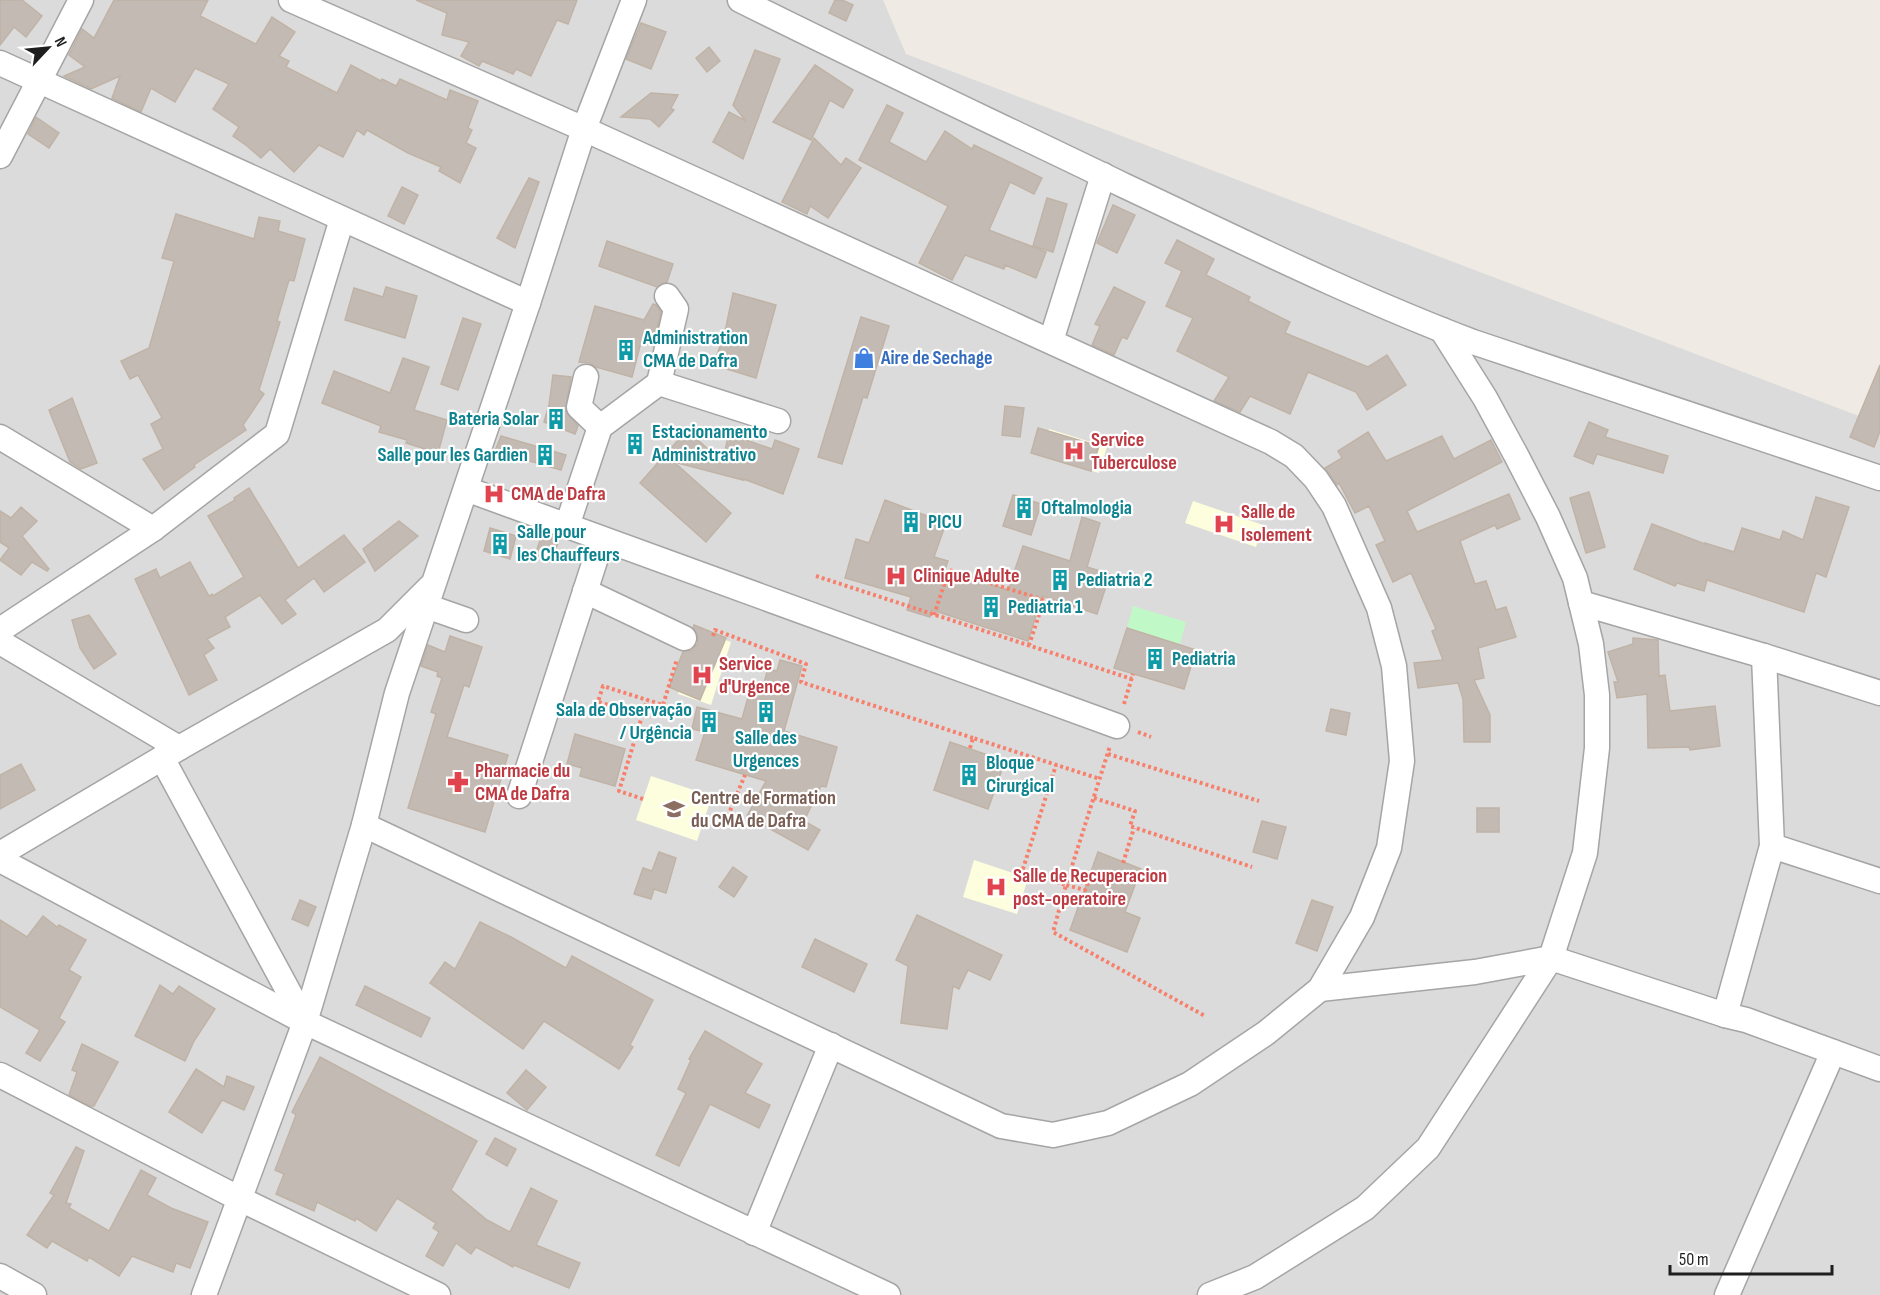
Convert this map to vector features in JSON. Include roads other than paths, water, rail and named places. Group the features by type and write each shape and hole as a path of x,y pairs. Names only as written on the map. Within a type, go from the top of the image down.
{"street":[{"path":"0,156 81,0"},
{"path":"291,0 584,129 1051,341 1235,425 1294,456 1316,479 1334,506 1379,608 1394,666 1402,760 1389,849 1362,917 1320,989 1266,1033 1190,1084 1108,1123 1053,1135 1000,1125 364,825"},
{"path":"204,1295 305,1022 364,825 397,693 584,129 634,0"},
{"path":"740,0 1103,175 1412,319 1880,478"},
{"path":"0,63 528,303"},
{"path":"1051,341 1103,175"},
{"path":"0,630 153,529 277,434 342,219"},
{"path":"567,526 600,428 659,383 676,309 667,296"},
{"path":"1210,1295 1255,1277 1365,1208 1428,1148 1551,958 1585,853 1597,748 1597,695 1591,644 1575,578 1548,517 1485,398 1442,330"},
{"path":"586,377 579,407 600,428"},
{"path":"659,383 778,421"},
{"path":"0,437 153,529"},
{"path":"466,489 1117,726"},
{"path":"519,796 602,539"},
{"path":"0,854 170,753 387,630 434,582"},
{"path":"585,591 682,645"},
{"path":"1581,603 1764,656 1880,693"},
{"path":"426,606 466,620"},
{"path":"0,642 170,753 305,1022"},
{"path":"1725,1016 1772,846 1764,656"},
{"path":"1772,846 1880,881"},
{"path":"0,860 305,1022 888,1295"},
{"path":"1320,989 1475,972 1551,958 1725,1016 1746,1020 1880,1069"},
{"path":"754,1233 831,1045"},
{"path":"1726,1295 1833,1052"},
{"path":"0,1075 240,1199 438,1295"}],"place":[{"name":"Administration CMA de Dafra","path":"626,350"},
{"name":"Aire de Sechage","path":"864,358"},
{"name":"Bateria Solar","path":"556,419"},
{"name":"Estacionamento Administrativo","path":"635,444"},
{"name":"Service Tuberculose","path":"1074,451"},
{"name":"Salle pour les Gardien","path":"545,455"},
{"name":"CMA de Dafra","path":"494,494"},
{"name":"Oftalmologia","path":"1024,508"},
{"name":"PICU","path":"911,522"},
{"name":"Salle de Isolement","path":"1224,524"},
{"name":"Salle pour les Chauffeurs","path":"500,544"},
{"name":"Clinique Adulte","path":"896,576"},
{"name":"Pediatria 2","path":"1060,580"},
{"name":"Pediatria 1","path":"991,607"},
{"name":"Pediatria","path":"1155,659"},
{"name":"Service d'Urgence","path":"702,675"},
{"name":"Salle des Urgences","path":"766,712"},
{"name":"Sala de Observação / Urgência","path":"709,722"},
{"name":"Bloque Cirurgical","path":"969,775"},
{"name":"Pharmacie du CMA de Dafra","path":"458,782"},
{"name":"Centre de Formation du CMA de Dafra","path":"674,809"},
{"name":"Salle de Recuperacion post-operatoire","path":"996,887"}]}
